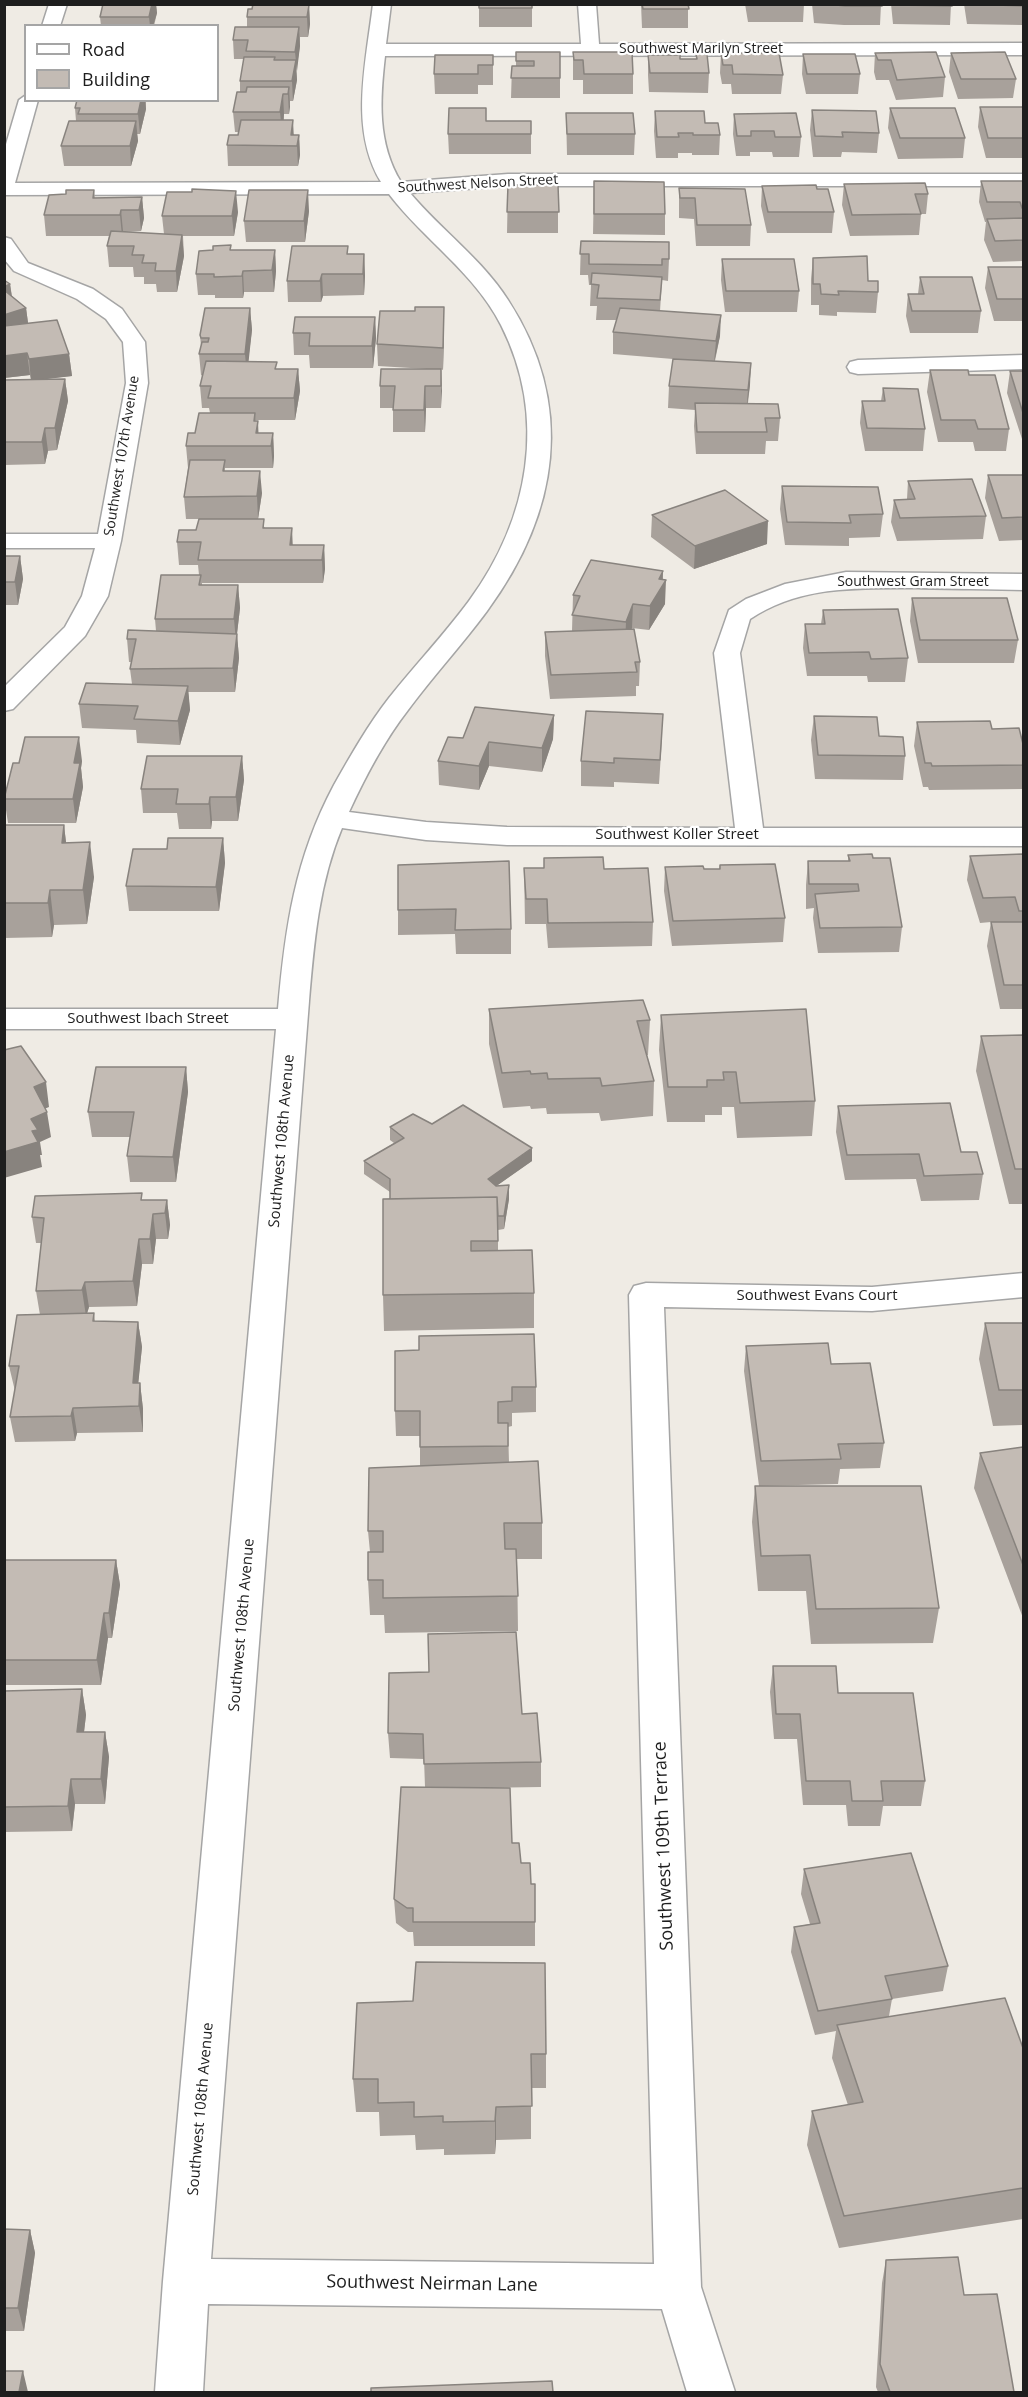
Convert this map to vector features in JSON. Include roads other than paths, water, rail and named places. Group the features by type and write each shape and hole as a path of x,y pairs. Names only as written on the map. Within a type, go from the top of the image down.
{"street":[{"path":"52,24 58,4"},
{"name":"Southwest 108th Avenue","path":"179,2392 186,2282 292,1019 301,931 312,872 332,818 356,771 397,705 468,620 512,551 529,506 540,458 540,416 534,381 514,328 482,278 420,218 397,188 378,157 372,130 382,4"},
{"path":"587,4 590,48"},
{"name":"Southwest Marilyn Street","path":"378,50 1023,49"},
{"path":"4,188 28,102"},
{"name":"Southwest Nelson Street","path":"4,188 397,188 507,180 1023,180"},
{"name":"Southwest 107th Avenue","path":"4,243 13,269 85,294 114,314 134,342 136,383 109,541 95,596 76,631 4,703"},
{"path":"858,367 1023,362"},
{"path":"4,541 109,541"},
{"name":"Southwest Gram Street","path":"750,835 727,653 738,615 754,603 794,589 846,580 1023,582"},
{"name":"Southwest Koller Street","path":"332,818 426,831 507,836 1023,837"},
{"name":"Southwest Ibach Street","path":"4,1019 292,1019"},
{"name":"Southwest Evans Court","path":"646,1295 872,1299 1023,1285"},
{"name":"Southwest 109th Terrace","path":"646,1295 678,2287 711,2392"},
{"name":"Southwest Neirman Lane","path":"186,2282 678,2287"}]}
